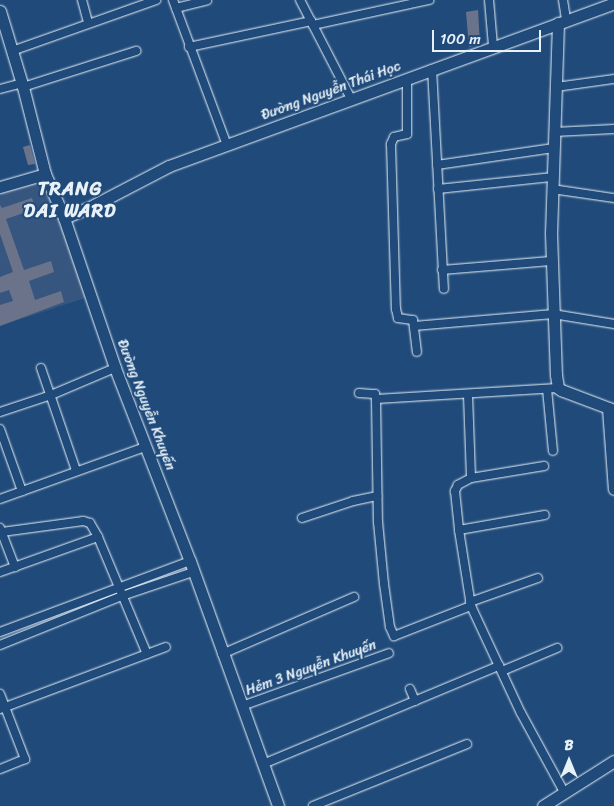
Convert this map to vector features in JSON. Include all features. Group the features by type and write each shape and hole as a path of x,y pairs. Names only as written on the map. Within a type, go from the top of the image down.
{"street":[{"path":"82,0 88,23"},
{"path":"12,51 156,0"},
{"path":"207,0 174,4 227,145"},
{"path":"300,0 351,99"},
{"path":"190,47 429,0"},
{"path":"489,0 493,46"},
{"path":"553,451 552,189 556,87 563,0"},
{"name":"Đường Nguyễn Thái Học","path":"64,218 94,205 169,166 614,3"},
{"name":"Đường Nguyễn Khuyến","path":"0,11 23,85 45,174 64,218 115,368 191,566 278,806"},
{"path":"0,89 23,85 136,51"},
{"path":"432,70 444,289"},
{"path":"408,79 408,130 405,135 394,137 391,144 396,314 401,319 412,319 417,352"},
{"path":"556,87 614,79"},
{"path":"554,132 614,128"},
{"path":"437,165 554,148"},
{"path":"0,187 45,174"},
{"path":"438,189 553,177"},
{"path":"552,189 614,198"},
{"path":"442,270 552,261"},
{"path":"414,326 553,314 614,324"},
{"path":"41,368 76,470"},
{"path":"0,412 50,395 115,368"},
{"path":"376,399 468,395 553,388 611,409 614,489"},
{"path":"359,393 375,394 376,399 377,496 383,578 390,627 394,636 538,578"},
{"path":"468,395 471,478"},
{"path":"0,429 22,491"},
{"path":"0,499 76,470 145,447"},
{"path":"544,466 471,478 458,485 455,491 458,530 471,604 501,669 564,792"},
{"path":"302,518 353,501 377,496"},
{"path":"458,530 546,515"},
{"path":"15,567 1,530 83,521 90,523 98,537 147,654"},
{"path":"0,572 98,537"},
{"path":"0,632 119,587 191,566"},
{"path":"0,644 122,596 191,566"},
{"path":"222,654 354,597"},
{"path":"2,708 166,647"},
{"path":"263,764 415,701 557,648"},
{"name":"Hẻm 3 Nguyễn Khuyến","path":"242,706 389,653"},
{"path":"410,689 415,701"},
{"path":"0,694 2,708 25,759 0,769"},
{"path":"313,806 467,744"},
{"path":"543,806 614,760"}],"shaded area":[{"path":"42,179 60,220 88,297 0,326 0,191"}],"building":[{"path":"478,10 480,44 469,47 466,12"},
{"path":"30,145 35,164 28,165 23,147"},
{"path":"32,198 35,209 6,219 24,270 51,261 54,272 29,281 35,300 61,291 64,302 0,326 0,305 13,301 9,290 0,293 0,277 13,272 0,234 0,205 2,208"}],"district":[{"name":"TRANG DAI WARD","path":"70,200"}]}
